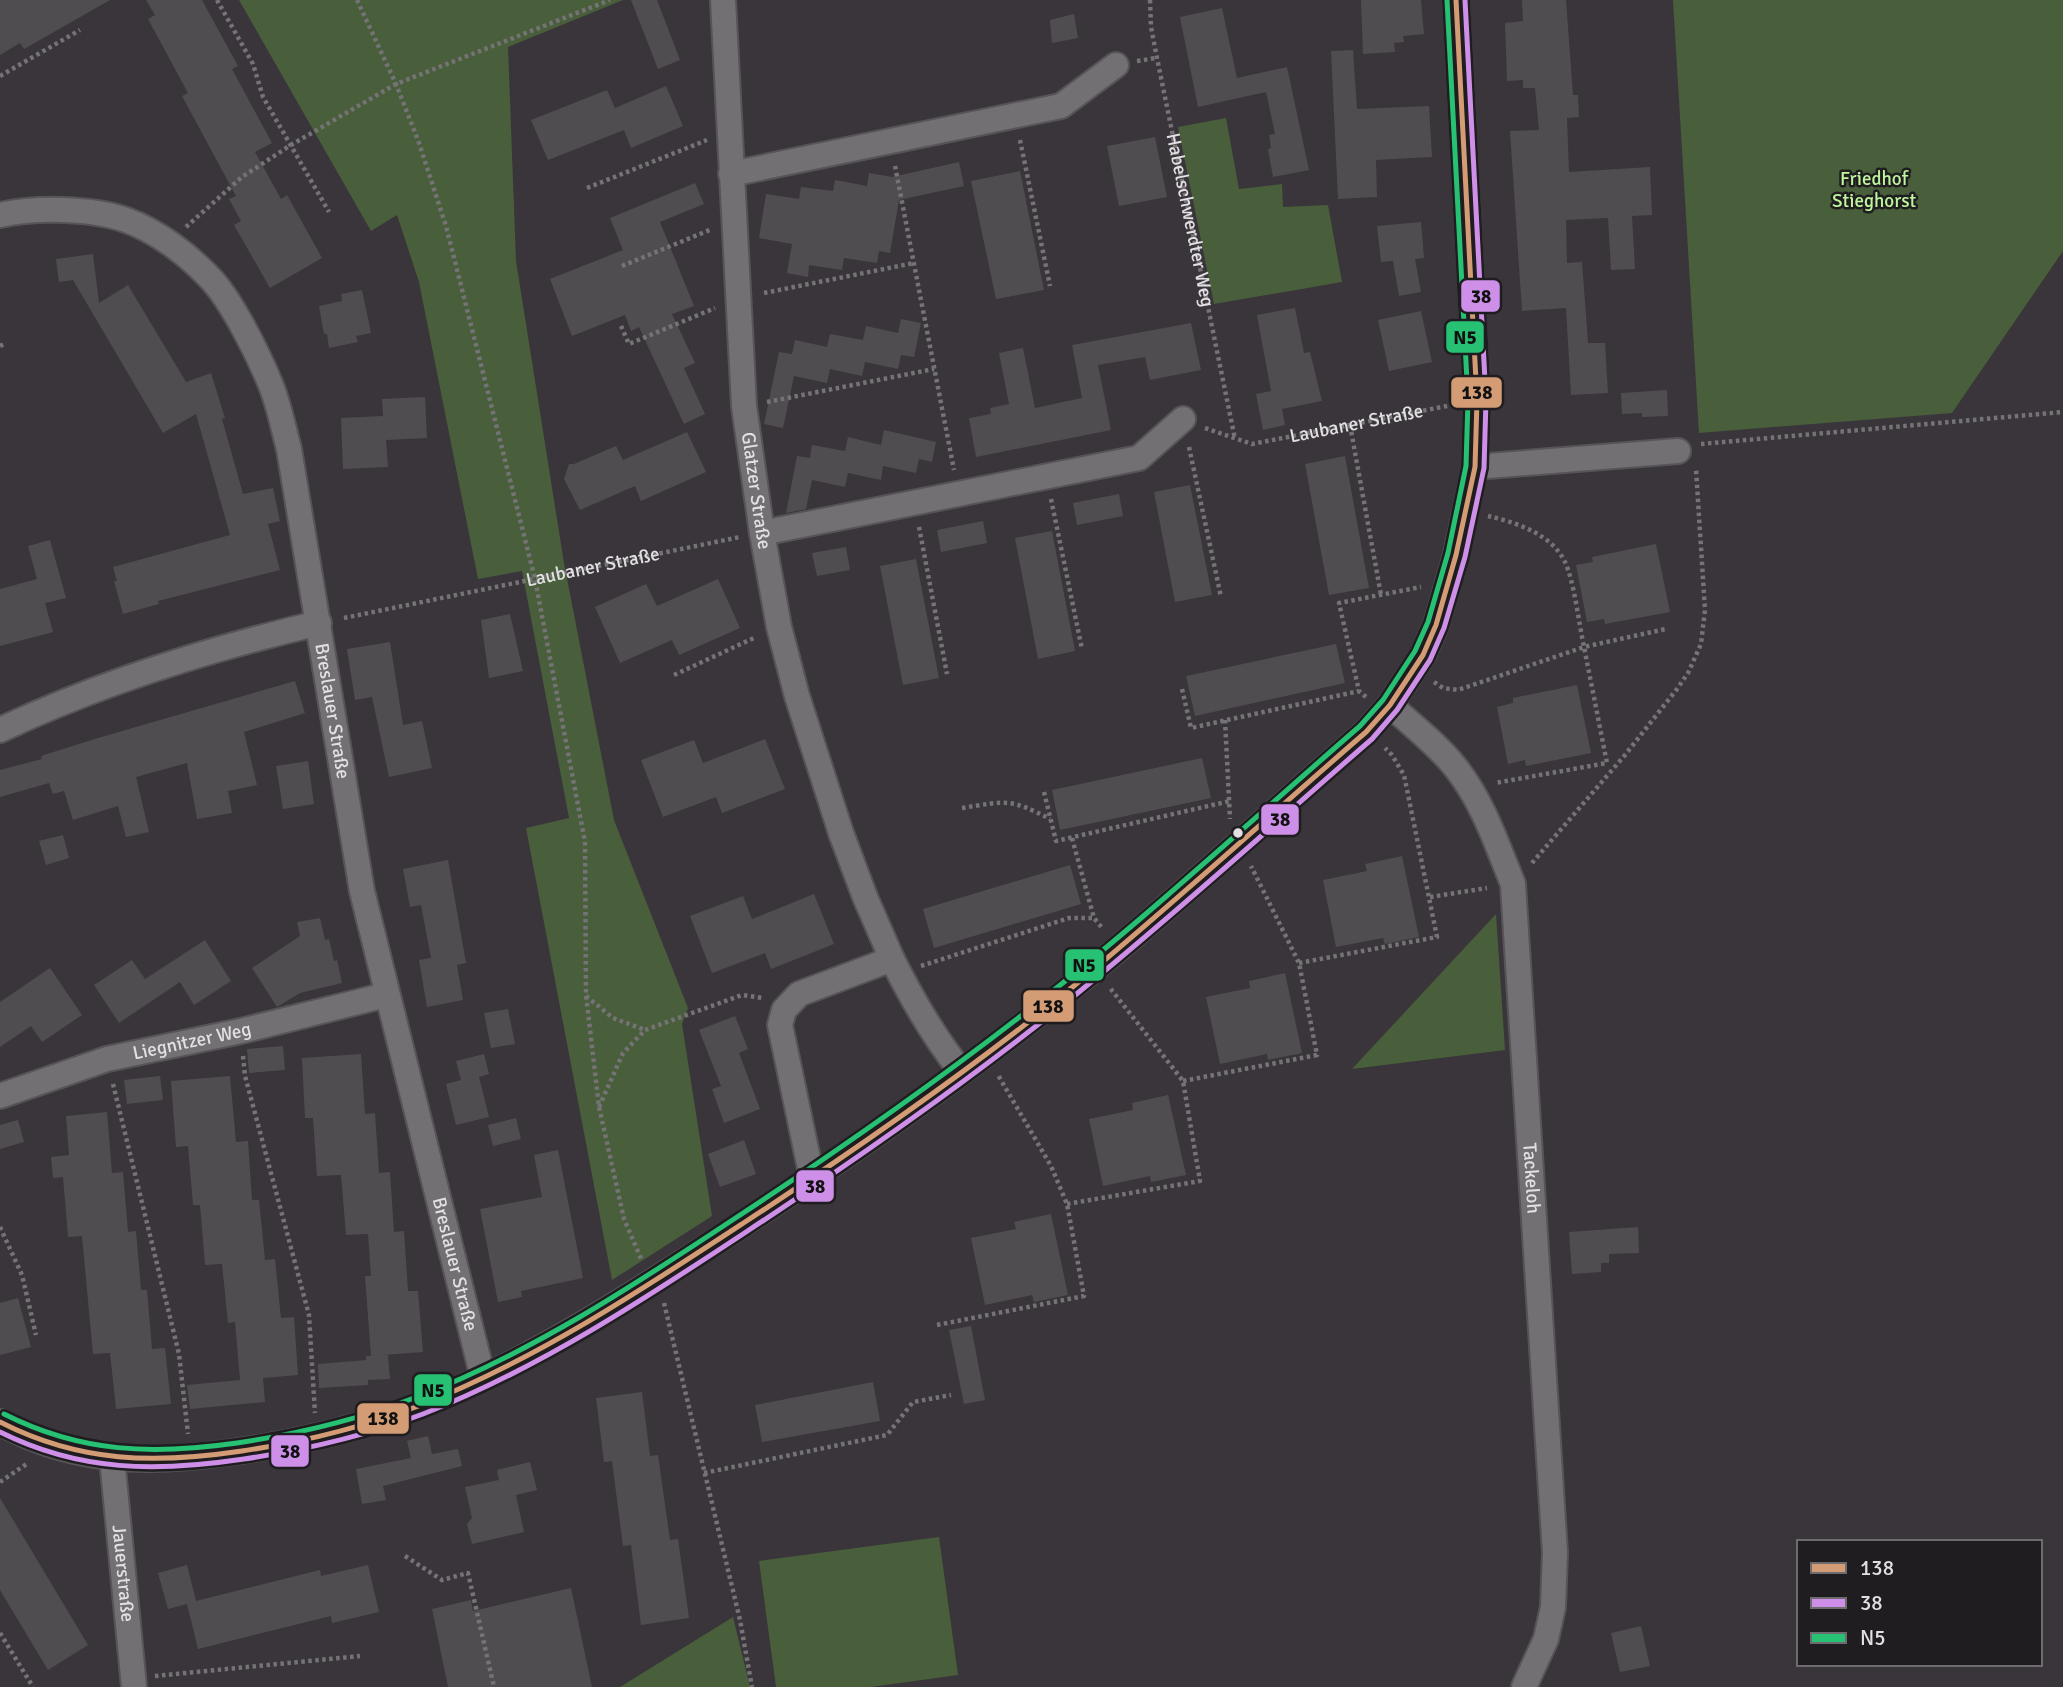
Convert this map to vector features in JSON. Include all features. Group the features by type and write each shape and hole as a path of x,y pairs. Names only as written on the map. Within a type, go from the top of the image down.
{"street":[{"name":"Glatzer Straße","path":"723,0 744,406 779,627 797,696 864,897 912,1000 936,1040 961,1071"},
{"path":"0,1422 15,1431 53,1445 112,1458 150,1461 191,1458 256,1449 380,1419 439,1398 519,1360 653,1282 812,1178 986,1053 1118,949 1366,732 1390,705 1423,655 1447,590 1467,512 1475,467 1477,400 1456,0"},
{"path":"731,174 1061,106 1116,65"},
{"name":"Breslauer Straße","path":"0,215 20,211 76,211 126,220 171,243 211,278 240,322 271,384 289,449 362,891 483,1378"},
{"path":"762,533 1139,458 1184,419"},
{"path":"1475,467 1686,448"},
{"path":"0,730 104,686 162,665 319,623"},
{"name":"Tackeloh","path":"1390,705 1455,766 1471,788 1513,884 1555,1553 1553,1608 1546,1639 1524,1687"},
{"path":"812,1178 780,1026 784,1010 799,994 895,966"},
{"name":"Liegnitzer Weg","path":"0,1096 107,1059 241,1031 386,995"},
{"name":"Jauerstraße","path":"112,1458 133,1683"}],"path":[{"path":"216,0 253,64 263,97 329,212"},
{"path":"357,0 396,84 446,226 535,579 585,842 586,995 599,1107 624,1219 638,1253 667,1308 740,1620 752,1687"},
{"path":"171,243 195,217 242,177 290,145 396,84 610,0"},
{"name":"Habelschwerdter Weg","path":"1150,0 1151,27 1188,192 1235,439"},
{"path":"0,76 80,30"},
{"path":"1015,115 1050,286"},
{"path":"587,188 729,131"},
{"path":"890,141 958,494"},
{"path":"622,266 733,220"},
{"path":"744,406 934,369"},
{"name":"Laubaner Straße","path":"1184,419 1252,444 1477,400"},
{"path":"1430,897 1513,884 1625,755 1677,690 1701,644 1705,610 1686,448 2063,412"},
{"path":"1184,419 1221,597"},
{"path":"1350,425 1381,595"},
{"path":"1047,476 1082,649"},
{"path":"914,502 947,674"},
{"path":"1467,512 1512,521 1536,533 1558,550 1565,563 1607,763 1471,788"},
{"name":"Laubaner Straße","path":"319,623 762,533"},
{"path":"1182,690 1191,728 1359,691 1339,603 1423,586 1447,590"},
{"path":"674,675 779,627"},
{"path":"1413,670 1443,688 1458,690 1584,646 1666,629"},
{"path":"1183,1081 1317,1055 1299,963 1239,842 1230,818 1225,720"},
{"path":"1299,963 1437,937 1404,775 1392,755 1366,732"},
{"path":"1044,792 1056,841 1230,801"},
{"path":"962,808 1007,801 1021,804 1051,819"},
{"path":"1073,838 1094,918 1118,949"},
{"path":"895,966 1069,918 1094,918"},
{"path":"1067,1204 1200,1181 1183,1081 1094,968"},
{"path":"586,995 613,1018 645,1030"},
{"path":"599,1107 623,1053 645,1030 741,995 766,998 784,1010"},
{"path":"241,1031 245,1076 309,1315 317,1436"},
{"path":"937,1325 1084,1296 1067,1204 1051,1166 986,1053"},
{"path":"107,1059 179,1354 191,1458"},
{"path":"0,1227 22,1275 36,1335"},
{"path":"704,1473 887,1435 913,1402 951,1395"},
{"path":"405,1556 442,1580 468,1573 494,1687"},
{"path":"0,1633 33,1687"},
{"path":"133,1683 360,1656"}],"green space":[{"path":"239,0 623,0 508,47 516,261 564,563 614,820 688,1008 682,1024 712,1216 612,1280 526,828 569,818 522,571 478,579 419,282 397,215 371,231"},
{"name":"Friedhof Stieghorst","path":"1673,0 2063,0 2063,251 1952,413 1699,433"},
{"path":"1226,118 1239,189 1282,184 1283,207 1328,205 1342,282 1214,304 1178,127"},
{"path":"1496,914 1505,1050 1352,1069"},
{"path":"939,1537 958,1675 871,1687 776,1687 759,1561"},
{"path":"733,1617 750,1687 620,1687"}],"building":[{"path":"0,0 110,0 24,49 20,43 0,55"},
{"path":"146,0 202,0 238,66 232,69 272,143 255,152 281,199 287,195 322,258 270,288 234,225 241,221 229,199 236,196 182,96 188,93 148,19 155,15"},
{"path":"631,0 657,0 680,60 658,69"},
{"path":"1361,0 1421,0 1424,34 1403,36 1404,42 1394,43 1395,52 1363,54"},
{"path":"1522,0 1566,0 1573,95 1578,95 1579,117 1567,118 1569,172 1650,167 1652,215 1632,216 1635,269 1611,270 1608,218 1566,220 1567,263 1582,262 1588,343 1605,343 1608,393 1571,395 1566,308 1522,311 1510,131 1539,130 1535,88 1523,88 1523,80 1507,81 1505,23 1523,21"},
{"path":"1222,8 1237,78 1287,67 1309,170 1273,177 1268,149 1271,148 1269,135 1275,134 1266,92 1198,107 1180,17"},
{"path":"1074,14 1078,38 1052,43 1050,20"},
{"path":"1353,50 1357,109 1429,106 1432,157 1376,160 1377,197 1338,199 1331,51"},
{"path":"666,86 683,126 631,148 624,130 548,160 531,120 607,90 615,108"},
{"path":"1155,137 1167,197 1119,206 1107,146"},
{"path":"959,162 964,186 899,200 890,253 879,251 877,263 844,258 842,270 809,265 808,277 787,273 792,244 759,238 766,194 799,199 801,187 833,191 835,180 867,186 869,173 892,177"},
{"path":"1020,171 1044,290 996,299 971,181"},
{"path":"695,183 704,204 660,222 694,306 672,314 695,363 684,368 705,414 684,424 639,327 631,331 625,315 572,336 550,279 623,250 610,218"},
{"path":"1421,222 1424,258 1415,259 1421,292 1399,296 1393,261 1381,262 1377,226"},
{"path":"93,254 99,303 128,285 186,382 211,373 243,494 273,488 280,521 268,524 280,570 158,601 159,604 123,614 113,567 230,535 196,414 163,433 73,280 59,282 56,259"},
{"path":"362,290 371,333 356,336 358,342 329,348 319,306 342,301 341,294"},
{"path":"1295,308 1304,353 1310,352 1322,401 1282,409 1285,425 1263,430 1256,394 1271,391 1257,315"},
{"path":"1421,311 1432,362 1389,371 1378,320"},
{"path":"901,319 921,323 914,357 901,355 898,369 865,362 862,376 830,369 827,383 794,376 783,428 764,424 779,352 792,354 795,340 827,347 830,334 863,340 866,326 898,333"},
{"path":"1191,323 1201,370 1150,380 1145,357 1098,365 1111,430 976,457 969,418 991,414 990,408 1009,404 999,353 1023,348 1035,408 1082,398 1072,345"},
{"path":"1667,390 1668,416 1642,417 1642,413 1622,414 1621,393"},
{"path":"425,397 427,438 386,440 388,467 343,469 341,418 383,416 382,399"},
{"path":"884,430 936,442 932,462 919,459 916,473 883,466 881,480 848,473 845,487 812,480 806,509 786,513 797,456 810,458 812,445 845,451 848,437 881,445"},
{"path":"687,432 706,472 641,501 635,486 580,510 564,479 569,464 616,446 623,460"},
{"path":"1345,456 1369,588 1329,595 1305,464"},
{"path":"1190,485 1212,595 1175,602 1154,492"},
{"path":"1119,494 1123,516 1077,525 1073,503"},
{"path":"983,521 987,543 941,552 937,530"},
{"path":"1052,531 1075,651 1038,659 1015,538"},
{"path":"50,540 66,598 45,603 53,632 0,646 0,589 37,579 28,546"},
{"path":"1656,544 1670,612 1605,624 1604,619 1587,622 1576,565 1593,562 1592,557"},
{"path":"846,547 850,570 817,576 812,553"},
{"path":"916,559 939,678 903,685 880,566"},
{"path":"718,579 740,628 679,655 672,640 620,663 595,607 646,584 657,606"},
{"path":"510,614 523,671 489,678 481,620"},
{"path":"390,642 403,725 422,721 432,768 389,777 372,697 355,700 347,649"},
{"path":"1336,644 1345,683 1195,716 1186,676"},
{"path":"295,681 305,713 244,732 257,785 228,791 232,813 197,819 187,763 136,777 149,832 126,837 118,806 73,820 64,791 53,794 49,783 0,797 0,770 42,759 41,756 98,738"},
{"path":"1577,685 1591,753 1526,766 1525,760 1508,764 1497,707 1513,703 1513,698"},
{"path":"765,739 785,789 722,813 716,797 663,817 641,760 694,740 703,763"},
{"path":"1202,758 1211,798 1060,830 1052,790"},
{"path":"308,761 314,804 283,809 276,766"},
{"path":"63,835 69,858 46,865 39,841"},
{"path":"1402,856 1419,937 1385,944 1383,938 1336,947 1323,880 1367,871 1365,864"},
{"path":"448,860 466,963 457,965 463,1000 427,1007 419,960 431,958 421,905 410,907 403,869"},
{"path":"1070,865 1081,904 934,948 923,909"},
{"path":"814,894 834,944 771,969 765,953 712,973 690,916 743,896 752,919"},
{"path":"320,918 325,940 329,939 334,961 337,960 342,983 300,993 277,1007 252,968 300,936 297,922"},
{"path":"205,940 231,981 194,1005 180,982 119,1023 94,985 132,960 145,979"},
{"path":"50,968 82,1015 42,1042 31,1026 0,1047 0,1002"},
{"path":"1285,973 1302,1053 1268,1060 1267,1054 1220,1064 1206,997 1250,988 1249,981"},
{"path":"508,1009 515,1044 491,1048 484,1013"},
{"path":"735,1016 748,1049 739,1053 760,1109 724,1123 712,1089 721,1086 699,1030"},
{"path":"283,1046 285,1070 249,1073 247,1049"},
{"path":"361,1054 365,1114 375,1113 379,1173 390,1172 394,1232 404,1231 408,1291 418,1291 423,1352 383,1355 388,1355 390,1379 368,1380 368,1385 319,1388 318,1364 366,1360 366,1356 371,1356 365,1276 371,1276 368,1234 346,1235 341,1175 317,1176 313,1118 305,1118 302,1058"},
{"path":"484,1054 489,1074 479,1077 489,1117 456,1125 446,1084 461,1080 456,1061"},
{"path":"160,1076 163,1100 127,1104 124,1080"},
{"path":"230,1076 236,1142 248,1141 252,1200 259,1200 265,1260 275,1259 281,1318 294,1317 298,1375 263,1378 265,1402 190,1409 187,1385 240,1380 235,1322 228,1323 222,1264 205,1265 200,1205 193,1205 188,1146 176,1147 171,1081"},
{"path":"1168,1095 1186,1175 1151,1182 1150,1176 1103,1186 1089,1119 1133,1110 1132,1103"},
{"path":"107,1112 112,1173 123,1172 128,1232 136,1231 141,1290 147,1290 152,1349 165,1348 171,1404 116,1409 110,1353 93,1354 82,1236 68,1237 63,1177 53,1178 51,1157 69,1155 66,1116"},
{"path":"516,1118 521,1139 493,1146 488,1125"},
{"path":"18,1120 24,1142 0,1149 0,1125"},
{"path":"744,1140 756,1174 720,1187 708,1154"},
{"path":"558,1150 583,1278 521,1291 522,1297 498,1302 480,1209 542,1197 534,1155"},
{"path":"1051,1214 1068,1295 1034,1302 1032,1295 985,1305 971,1238 1016,1229 1014,1222"},
{"path":"1638,1227 1639,1253 1609,1254 1609,1263 1601,1263 1601,1272 1572,1274 1569,1232"},
{"path":"18,1298 31,1347 0,1355 0,1303"},
{"path":"971,1326 985,1400 964,1404 949,1330"},
{"path":"873,1382 880,1421 762,1442 755,1405"},
{"path":"642,1392 650,1456 658,1455 670,1540 678,1539 689,1618 641,1625 631,1545 623,1546 612,1461 604,1462 596,1398"},
{"path":"428,1436 432,1454 458,1449 462,1466 383,1486 386,1500 362,1504 356,1469 411,1458 407,1441"},
{"path":"530,1462 537,1490 516,1495 524,1532 472,1544 467,1524 472,1518 465,1487 499,1480 497,1470"},
{"path":"0,1498 88,1645 48,1670 0,1590"},
{"path":"187,1565 196,1601 320,1570 321,1576 368,1565 379,1612 332,1623 331,1616 198,1649 187,1604 168,1609 158,1573"},
{"path":"571,1588 592,1687 448,1687 432,1609 471,1600 473,1611"},
{"path":"1641,1626 1650,1666 1620,1672 1611,1633"}],"transit line":[{"name":"N5","path":"4,1414 61,1437 118,1448 206,1447 282,1435 349,1420 414,1398 498,1361 579,1318 657,1269 818,1163 943,1075 1102,951 1360,726 1383,700 1415,651 1428,622 1448,553 1466,466 1468,400 1447,0"},
{"name":"138","path":"0,1422 30,1436 89,1453 148,1458 210,1455 288,1443 355,1427 421,1405 505,1367 586,1323 665,1274 828,1167 953,1079 1112,954 1366,732 1390,705 1423,655 1436,625 1456,555 1475,467 1477,400 1456,0"},
{"name":"38","path":"0,1432 30,1445 89,1462 150,1467 212,1463 289,1451 379,1429 423,1414 508,1376 589,1332 668,1283 831,1175 957,1086 1116,961 1372,739 1397,710 1430,660 1444,628 1465,557 1484,468 1486,400 1465,0"}]}
